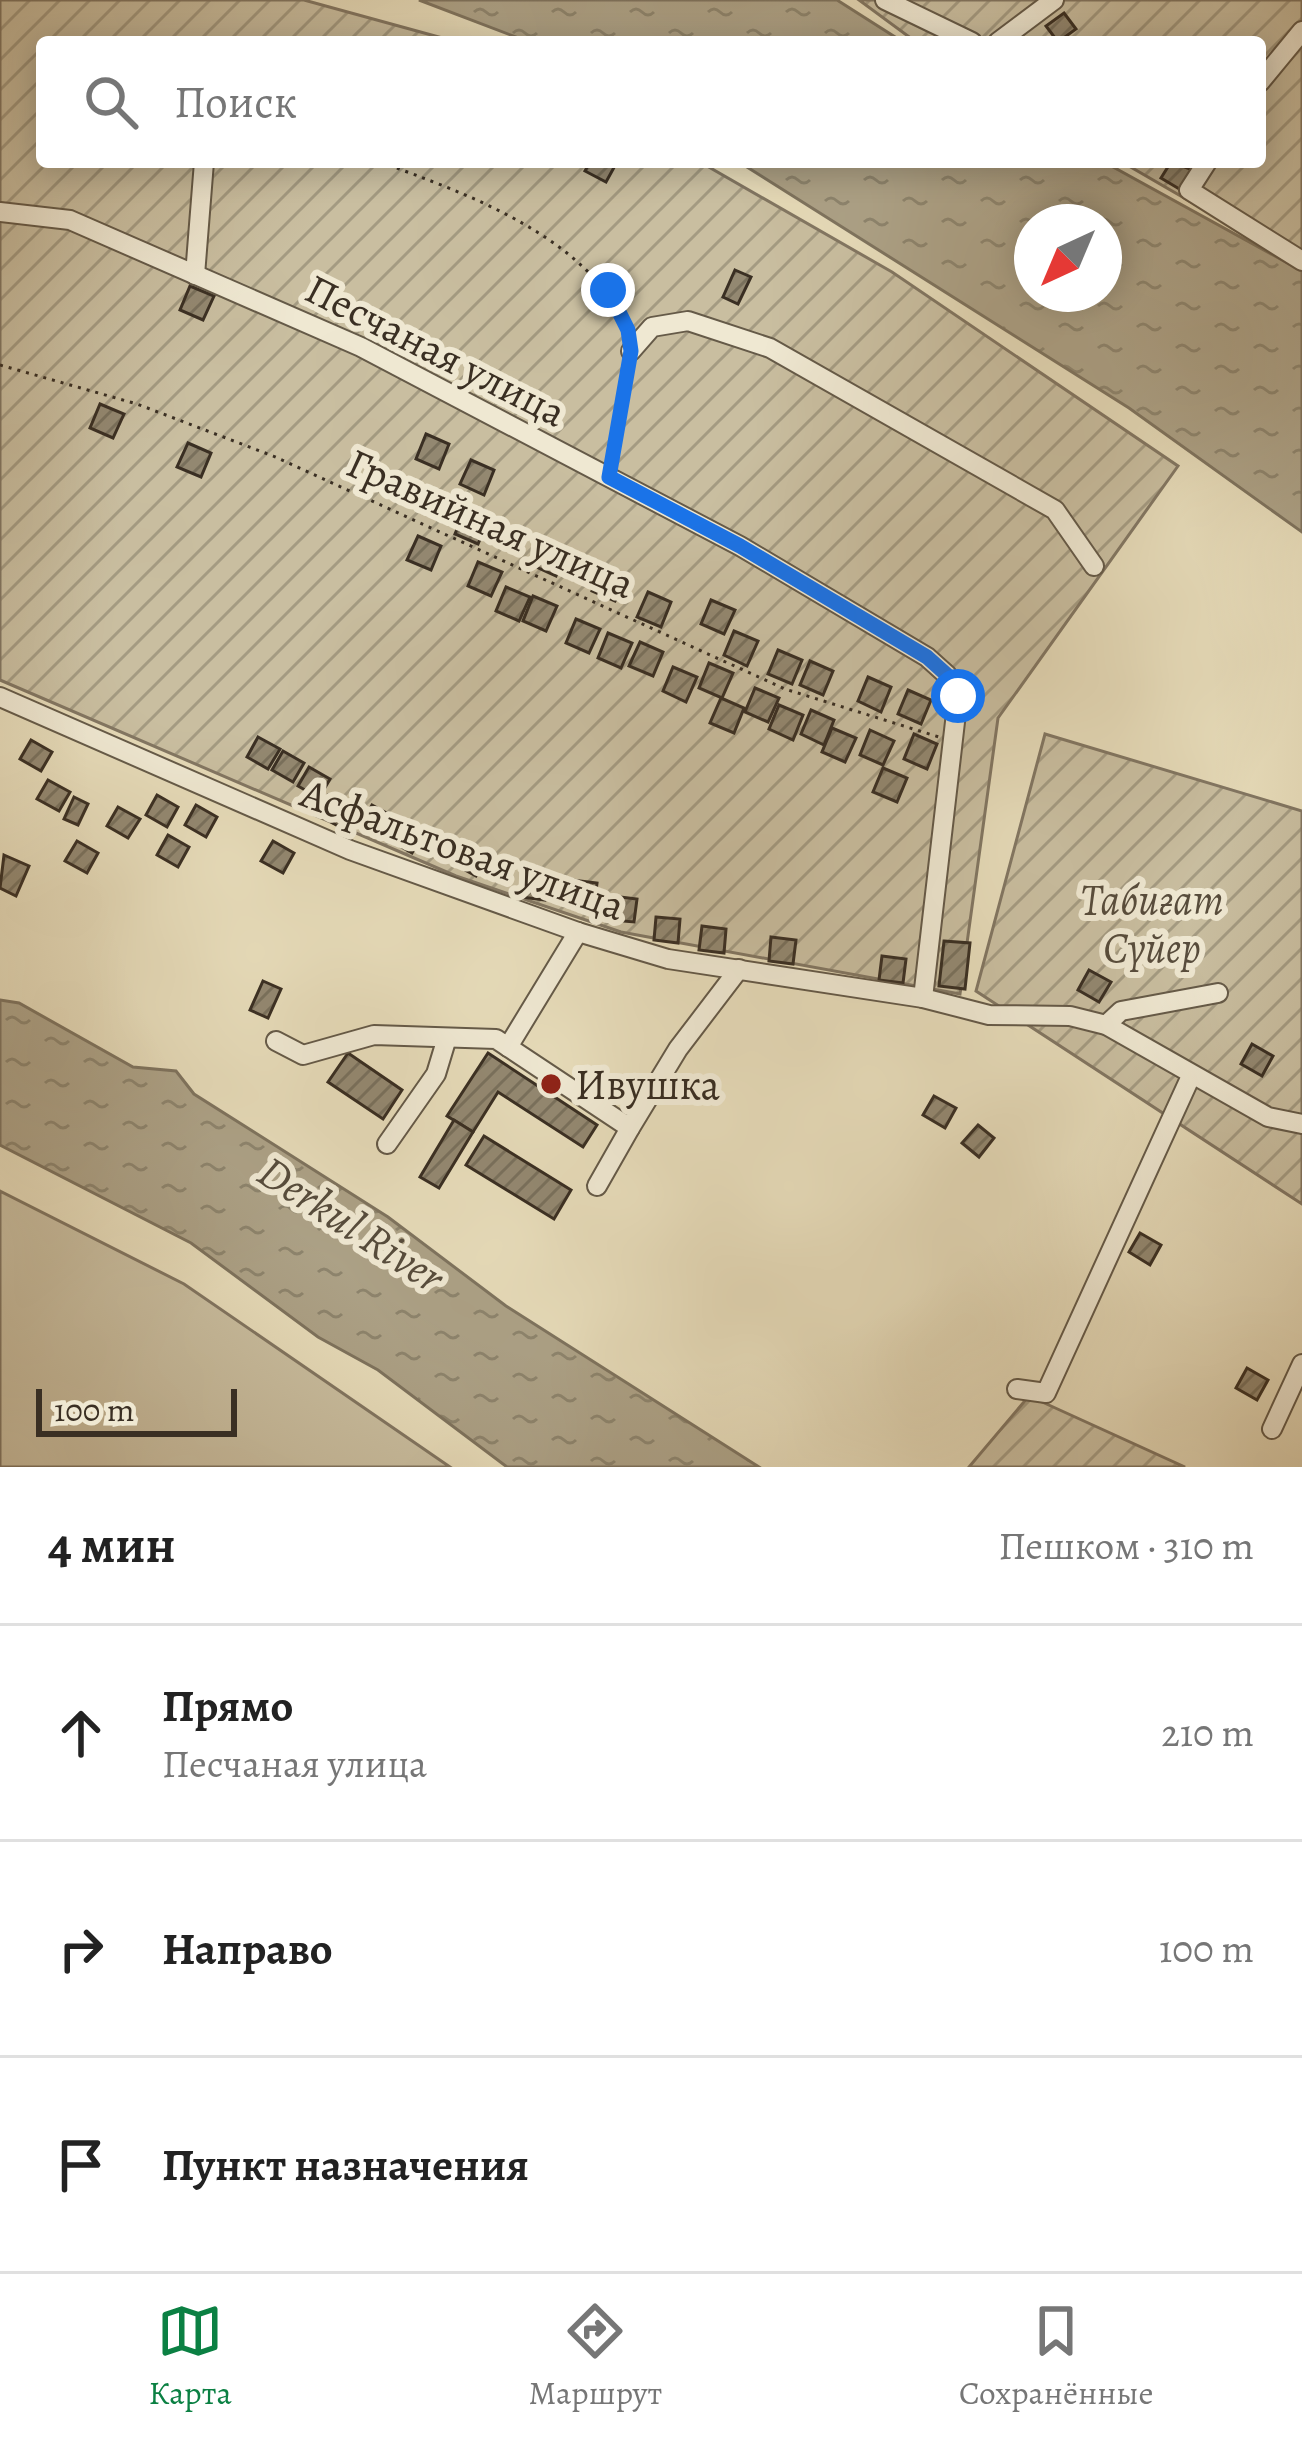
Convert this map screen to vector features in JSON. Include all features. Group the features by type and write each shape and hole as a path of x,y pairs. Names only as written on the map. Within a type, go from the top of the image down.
{"street":[{"path":"885,0 960,36"},
{"path":"1006,36 1054,0"},
{"path":"1266,75 1302,31"},
{"path":"195,275 204,168"},
{"path":"1203,168 1190,190 1302,261"},
{"name":"Песчаная улица","path":"0,212 70,220 361,347 740,546 927,657 947,675 958,696 923,998"},
{"path":"631,351 652,327 688,321 770,348 1055,510 1094,566"},
{"name":"Асфальтовая улица","path":"0,697 350,850 578,932 668,959 923,998 989,1015 1070,1016 1106,1025"},
{"path":"508,1047 578,932"},
{"path":"597,1186 678,1049 739,969"},
{"path":"1218,993 1120,1011 1106,1025 1268,1117 1302,1124"},
{"path":"276,1041 303,1054 374,1035 446,1041 496,1039 630,1128"},
{"path":"387,1144 436,1074 446,1041"},
{"path":"1017,1389 1046,1393 1191,1076"},
{"path":"1272,1430 1302,1364"}],"path":[{"path":"393,168 508,219 578,261 608,290 628,330 631,351 609,477"},
{"name":"Гравийная улица","path":"0,365 137,404 273,456 785,689 956,741"}],"green space":[{"path":"0,0 304,0 435,36 36,36 36,168 710,168 892,272 1178,466 998,718 960,994 621,932 456,876 0,680"},
{"path":"859,0 1302,0 1302,266 1132,168 1266,168 1266,36 908,36"},
{"name":"Табиғат Сүйер","path":"1045,734 1302,811 1302,1204 976,991"},
{"path":"0,1191 184,1284 450,1467 0,1467"},
{"path":"1029,1396 1185,1467 969,1467"}],"water":[{"path":"419,0 837,0 894,36 513,36"},
{"path":"749,168 1115,168 1302,271 1302,532 1129,408"},
{"name":"Derkul River","path":"0,1000 19,1003 133,1067 176,1071 194,1094 388,1217 506,1306 759,1467 507,1467 378,1370 318,1337 191,1243 0,1145"}],"building":[{"path":"1064,13 1076,29 1066,36 1054,36 1046,26"},
{"path":"587,168 614,168 606,182"},
{"path":"1167,168 1193,170 1181,190 1161,178"},
{"path":"735,270 751,277 738,304 723,297"},
{"path":"190,286 214,296 203,320 180,310"},
{"path":"100,404 124,414 113,438 90,428"},
{"path":"426,434 449,444 439,469 416,459"},
{"path":"188,443 211,453 201,477 177,467"},
{"path":"471,460 494,470 484,495 460,484"},
{"path":"465,510 488,520 478,544 455,534"},
{"path":"418,536 441,546 431,570 407,560"},
{"path":"543,541 566,551 556,576 532,565"},
{"path":"478,562 502,572 491,596 468,586"},
{"path":"602,567 626,577 615,601 592,591"},
{"path":"506,587 530,597 519,621 496,611"},
{"path":"648,592 671,602 661,627 637,617"},
{"path":"533,596 557,606 546,631 523,621"},
{"path":"711,600 735,610 724,634 701,624"},
{"path":"576,619 600,629 589,653 566,643"},
{"path":"734,631 758,641 747,666 724,655"},
{"path":"608,633 632,643 621,668 598,658"},
{"path":"640,642 663,652 653,676 629,666"},
{"path":"778,650 802,660 792,684 768,674"},
{"path":"810,661 833,671 823,695 800,685"},
{"path":"709,663 733,673 722,698 699,688"},
{"path":"673,667 697,677 686,702 663,691"},
{"path":"868,677 891,687 881,712 858,701"},
{"path":"755,688 779,698 768,722 745,712"},
{"path":"908,690 931,700 921,724 898,714"},
{"path":"721,698 744,708 734,733 710,723"},
{"path":"779,705 803,715 793,740 769,729"},
{"path":"811,710 834,720 824,745 801,734"},
{"path":"832,728 856,738 845,762 822,752"},
{"path":"870,730 894,741 883,765 860,755"},
{"path":"914,734 937,744 927,769 904,759"},
{"path":"258,737 280,749 268,769 247,757"},
{"path":"31,740 52,752 41,771 20,759"},
{"path":"283,751 304,763 293,782 272,770"},
{"path":"309,767 330,779 319,798 298,786"},
{"path":"883,768 907,778 897,802 873,792"},
{"path":"48,780 70,792 59,811 37,799"},
{"path":"157,795 178,807 167,827 146,815"},
{"path":"328,795 349,807 338,826 317,814"},
{"path":"74,797 88,804 78,825 64,819"},
{"path":"196,805 217,817 206,837 185,825"},
{"path":"372,805 394,817 383,836 361,824"},
{"path":"118,807 140,819 128,838 107,826"},
{"path":"402,821 424,833 412,853 391,841"},
{"path":"168,835 189,847 178,867 157,855"},
{"path":"77,841 98,853 87,873 65,861"},
{"path":"273,841 294,853 283,873 261,861"},
{"path":"466,845 487,857 476,876 454,864"},
{"path":"4,855 29,866 16,896 0,888"},
{"path":"523,874 548,876 545,900 521,897"},
{"path":"572,880 597,883 594,907 570,904"},
{"path":"612,896 637,899 634,922 610,920"},
{"path":"656,917 680,919 678,943 654,940"},
{"path":"702,926 726,929 724,953 699,950"},
{"path":"771,937 796,940 793,964 769,961"},
{"path":"944,941 970,943 965,989 939,986"},
{"path":"882,956 906,959 903,983 879,980"},
{"path":"1089,970 1111,982 1099,1002 1078,990"},
{"path":"263,981 281,989 268,1018 250,1010"},
{"path":"1252,1044 1273,1056 1262,1076 1241,1064"},
{"path":"348,1053 402,1090 383,1119 328,1082"},
{"path":"488,1053 597,1125 583,1147 498,1092 473,1132 447,1116"},
{"path":"934,1096 956,1108 945,1128 923,1115"},
{"path":"454,1120 473,1132 439,1188 420,1177"},
{"path":"978,1125 994,1138 979,1157 962,1143"},
{"path":"484,1136 571,1190 554,1219 466,1165"},
{"path":"1140,1233 1161,1245 1150,1265 1129,1252"},
{"path":"1247,1368 1268,1380 1257,1400 1236,1388"}],"place":[{"name":"Ивушка","path":"551,1084"}],"route":[{"path":"608,290 628,330 631,351 609,477 740,546 927,657 947,675 958,696"}]}
